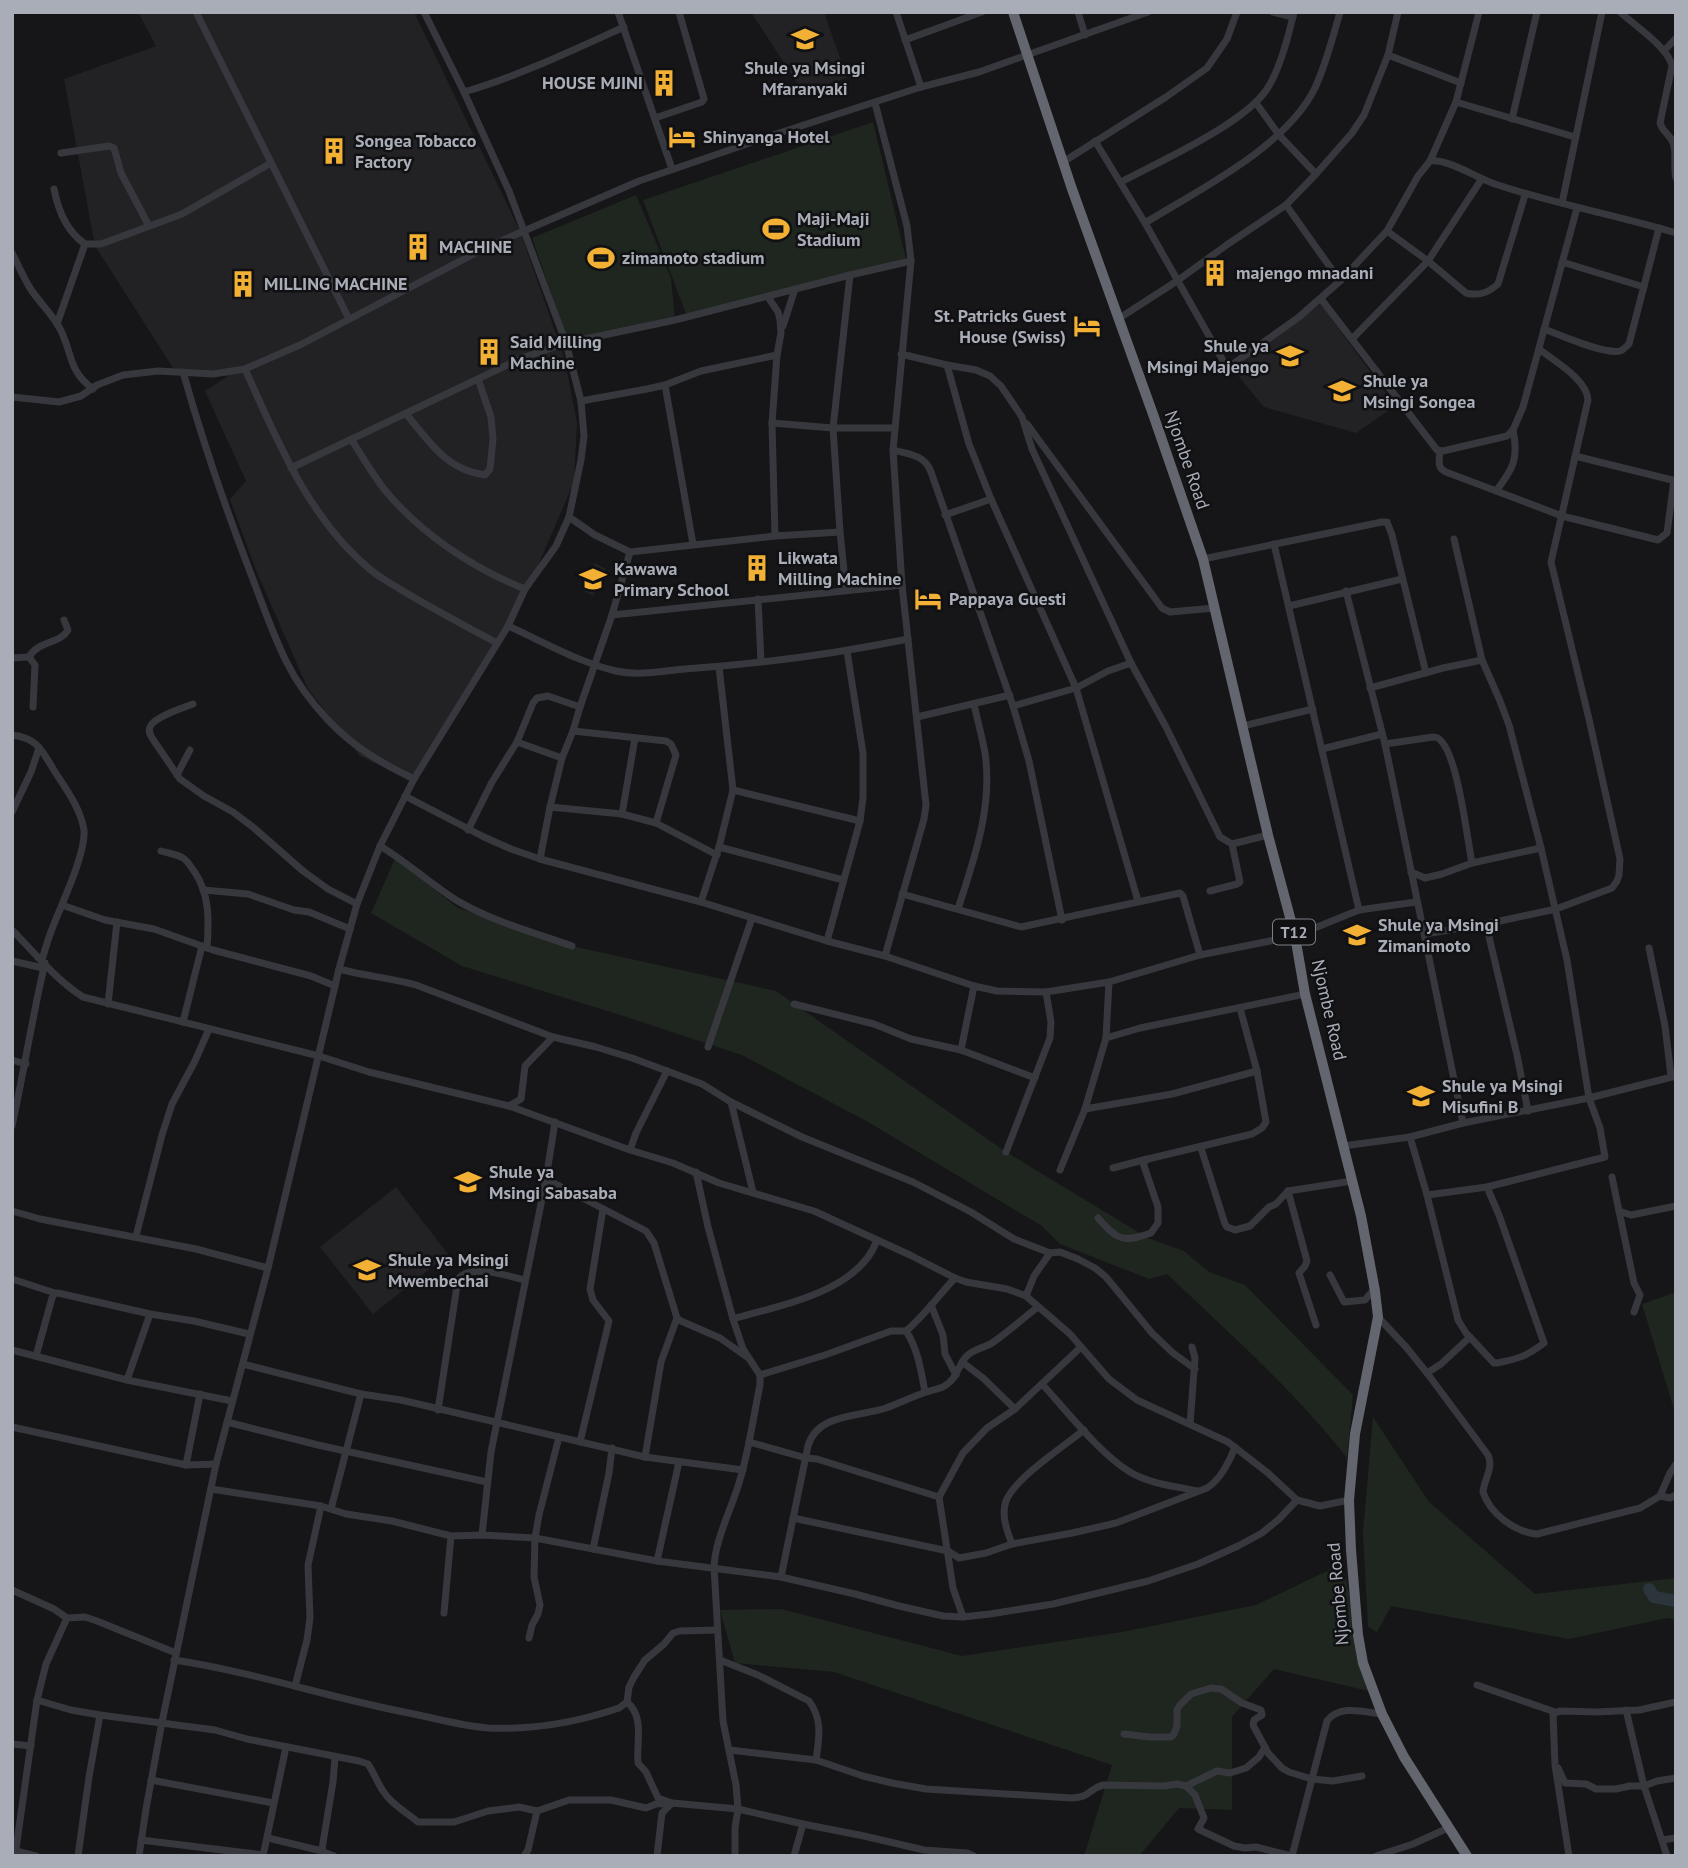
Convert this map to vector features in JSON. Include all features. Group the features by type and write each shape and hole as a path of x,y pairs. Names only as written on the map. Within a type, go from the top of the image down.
{"highway":[{"name":"Njombe Road","path":"1013,12 1203,559 1268,835 1295,936 1305,994 1361,1216 1375,1288 1378,1317 1355,1434 1349,1500 1351,1550 1362,1658 1382,1714 1404,1757 1466,1856"}],"street":[{"path":"197,12 349,319"},
{"path":"139,1856 162,1723 216,1464 268,1268 357,904 380,846 414,779 508,626 525,589 556,546 569,517 581,460 584,436 581,401 566,343 509,191 424,12"},
{"path":"618,12 672,169"},
{"path":"655,118 704,99 679,12"},
{"path":"896,12 921,87"},
{"path":"954,12 957,21"},
{"path":"905,40 982,12"},
{"path":"1077,12 1085,35"},
{"path":"12,397 59,402 81,396 110,379 123,375 158,371 213,374 245,369 279,355 487,247 672,169 921,87 979,72 1149,12"},
{"path":"1063,162 1207,68 1227,39 1237,12"},
{"path":"1121,183 1228,124 1256,103 1268,88 1294,15 1273,12"},
{"path":"1145,223 1239,165 1279,135 1295,118 1314,90 1340,12"},
{"path":"1118,319 1286,205 1316,174 1364,115 1388,55 1398,12"},
{"path":"1095,141 1225,364 1230,366 1321,299 1387,232 1418,176 1430,161 1456,102 1479,12"},
{"path":"1512,119 1537,12"},
{"path":"1562,203 1602,12"},
{"path":"1620,12 1669,56 1672,66 1660,124 1674,145 1676,178"},
{"path":"464,92 496,82 624,27"},
{"path":"1664,51 1676,38"},
{"path":"1388,55 1461,83"},
{"path":"1456,102 1575,138"},
{"path":"875,103 907,226 911,261 893,450 902,585 926,805 885,956"},
{"path":"1256,103 1279,135 1316,174"},
{"path":"61,153 109,146 114,148 121,173 149,226"},
{"path":"1430,161 1438,160 1481,180 1525,195 1676,233"},
{"path":"54,189 61,217 74,234 85,244 101,244 190,210 271,163"},
{"path":"1352,339 1428,261 1481,180"},
{"path":"1387,232 1428,261 1466,293 1473,295 1490,292 1498,284 1525,195"},
{"path":"1286,205 1340,281"},
{"path":"1440,452 1503,437 1513,430 1523,407 1577,208"},
{"path":"1544,329 1596,348 1613,351 1621,351 1629,344 1659,228"},
{"path":"57,324 85,244"},
{"path":"12,253 29,287 64,336 72,365 78,375 93,388"},
{"path":"292,468 522,358 566,343 675,320 911,261"},
{"path":"1562,262 1644,287"},
{"path":"846,590 833,428 850,275"},
{"path":"775,536 772,423 777,355 795,289"},
{"path":"768,297 778,312 781,333"},
{"path":"1321,299 1440,452"},
{"path":"1425,934 1556,909 1612,888 1619,874 1620,859 1551,562 1588,400 1587,393 1582,382 1539,349"},
{"path":"901,354 976,370 990,376 1001,386 1154,600 1170,612 1215,608"},
{"path":"581,401 666,385 701,371 777,355"},
{"path":"947,365 969,444 1076,688 1138,901"},
{"path":"245,369 292,468 307,495 336,535 374,572 497,643"},
{"path":"183,372 238,539 287,664 312,701 341,734 379,762 414,779"},
{"path":"406,414 451,463 463,470 485,475 491,469 493,439 491,417 478,379"},
{"path":"666,385 693,544"},
{"path":"1022,417 1032,449 1132,663 1218,833 1224,841 1232,844 1268,835"},
{"path":"772,423 833,428 894,428"},
{"path":"1496,491 1512,470 1516,449 1513,430"},
{"path":"351,439 383,487 424,529 500,579 525,589"},
{"path":"893,450 919,457 928,463 1010,695 1029,761 1062,920"},
{"path":"1440,452 1439,464 1443,471 1562,516 1658,540 1667,533 1675,481 1575,456"},
{"path":"945,515 991,499"},
{"path":"569,517 595,535 630,552 775,536 840,532"},
{"path":"1203,559 1387,523 1426,673"},
{"path":"1427,1195 1487,1187 1605,1157 1600,1128 1589,1098 1556,909 1510,725 1482,660 1454,539"},
{"path":"1274,544 1359,910"},
{"path":"540,859 562,758 612,615 630,552"},
{"path":"1289,606 1402,579"},
{"path":"612,615 902,585"},
{"path":"1346,591 1385,744 1463,1124"},
{"path":"758,599 761,661"},
{"path":"12,658 29,657 37,648 65,635 68,630 64,620"},
{"path":"508,626 594,665 629,673 719,667 847,652 908,639"},
{"path":"827,941 860,821 863,798 863,753 847,652"},
{"path":"29,657 35,665 33,707"},
{"path":"1370,688 1482,660"},
{"path":"1013,706 1076,688 1108,671 1132,663"},
{"path":"701,902 718,851 733,790 719,667"},
{"path":"917,717 1010,695"},
{"path":"468,830 492,782 517,742 537,698 548,696 580,707"},
{"path":"193,704 167,715 149,728 152,738 177,775 188,785 233,812 328,889 357,904"},
{"path":"958,909 979,842 985,807 985,754 974,705"},
{"path":"1589,719 1594,707"},
{"path":"1243,726 1313,709"},
{"path":"573,731 666,741 671,744 676,755 656,823"},
{"path":"1322,749 1382,734"},
{"path":"12,735 30,739 40,748 75,804 83,830 80,853 51,930 43,963 26,1064 12,1126"},
{"path":"1385,744 1433,737 1443,743 1453,765 1472,863"},
{"path":"622,814 635,738"},
{"path":"517,742 562,758"},
{"path":"12,812 40,748"},
{"path":"177,775 190,750"},
{"path":"733,790 860,821"},
{"path":"405,796 468,830 540,859 701,902 997,991 1046,992 1109,982 1200,955 1295,936 1359,910 1416,902"},
{"path":"550,807 622,814 656,823 718,851 843,880"},
{"path":"1210,891 1240,882 1232,844"},
{"path":"380,846 474,910 572,946"},
{"path":"1411,872 1424,878 1472,863 1541,848"},
{"path":"161,851 180,856 187,861 204,890 208,908 204,947 183,1022"},
{"path":"204,890 248,894 294,910 309,912 350,929"},
{"path":"902,894 1021,927 1178,893 1181,894 1200,955"},
{"path":"62,905 96,918 154,929 204,947 311,976 335,986"},
{"path":"708,1047 752,918"},
{"path":"108,1004 117,922"},
{"path":"1486,924 1528,1111"},
{"path":"12,930 43,963 83,997 509,1106 673,1163 719,1183 814,1211 966,1282 1007,1289 1027,1296 1060,1324 1124,1392 1234,1447 1297,1500 1320,1506 1349,1500"},
{"path":"1343,1146 1410,1137 1589,1098 1674,1076 1649,948"},
{"path":"12,961 43,963"},
{"path":"339,969 416,985 553,1037 596,1047 667,1070 702,1084 732,1102 814,1142 913,1182 971,1212 1014,1239 1050,1253 1060,1252 1095,1268 1115,1287 1152,1333 1195,1369"},
{"path":"1059,1170 1085,1109 1106,1038 1109,982"},
{"path":"961,1049 974,986"},
{"path":"1006,1152 1050,1038 1051,1022 1046,992"},
{"path":"1106,1038 1140,1028 1305,994"},
{"path":"794,1004 874,1024 911,1040 961,1049 1035,1078"},
{"path":"1113,1168 1200,1148 1252,1134 1262,1128 1266,1122 1257,1071 1240,1008"},
{"path":"136,1236 172,1104 209,1029"},
{"path":"509,1106 521,1099 525,1066 553,1037"},
{"path":"12,1059 26,1064"},
{"path":"630,1150 667,1070"},
{"path":"1085,1109 1172,1094 1257,1071"},
{"path":"732,1102 753,1192"},
{"path":"482,1535 491,1452 555,1122"},
{"path":"1410,1137 1458,1320 1470,1337 1496,1363 1530,1354 1544,1343 1487,1187"},
{"path":"1200,1148 1220,1212 1227,1227 1235,1230 1250,1226 1288,1191 1352,1181"},
{"path":"1098,1218 1117,1237 1132,1238 1151,1233 1158,1223 1158,1207 1143,1163 1148,1159"},
{"path":"696,1172 733,1319 748,1358"},
{"path":"1612,1177 1634,1283 1640,1295 1634,1312"},
{"path":"546,1179 642,1228 654,1243 677,1318 661,1362 645,1457"},
{"path":"1288,1191 1307,1261 1299,1273 1316,1325"},
{"path":"1619,1211 1631,1215 1676,1206"},
{"path":"580,1441 609,1321 593,1300 590,1289 603,1209"},
{"path":"12,1210 40,1219 197,1249 268,1268"},
{"path":"733,1319 822,1292 836,1284 872,1254 877,1240"},
{"path":"1027,1296 1034,1276 1050,1253"},
{"path":"438,1410 458,1279 465,1272 474,1270 525,1280"},
{"path":"1330,1275 1343,1302 1365,1300 1375,1288"},
{"path":"760,1375 891,1331 906,1331 927,1312 956,1278"},
{"path":"12,1279 55,1293 249,1334"},
{"path":"36,1356 51,1298 55,1293"},
{"path":"931,1305 943,1335 945,1354 956,1375"},
{"path":"781,1577 810,1439 817,1429 840,1418 883,1409 946,1385 956,1375 970,1352 990,1344 1038,1307"},
{"path":"127,1380 149,1314"},
{"path":"1378,1317 1427,1373 1490,1458 1483,1489 1486,1499 1504,1520 1521,1530 1537,1534 1640,1508 1660,1496 1676,1464"},
{"path":"677,1318 720,1338 748,1358 760,1375 743,1470 716,1549 713,1567 723,1721 738,1809 735,1828 736,1856"},
{"path":"906,1331 913,1342 925,1392"},
{"path":"1427,1373 1470,1337"},
{"path":"962,1617 953,1588 939,1497 963,1453 1081,1347"},
{"path":"1190,1424 1195,1369 1192,1347"},
{"path":"12,1350 127,1380 232,1401"},
{"path":"962,1362 1015,1409"},
{"path":"243,1364 361,1394 401,1400 645,1457 743,1470"},
{"path":"1042,1384 1084,1430 1130,1472 1157,1483 1198,1491"},
{"path":"186,1465 200,1394"},
{"path":"331,1509 361,1394"},
{"path":"227,1422 487,1482"},
{"path":"12,1427 186,1465 216,1464"},
{"path":"1012,1544 1005,1524 1006,1501 1023,1479 1084,1430"},
{"path":"529,1638 540,1605 534,1577 535,1538 559,1437"},
{"path":"749,1442 817,1459 939,1497"},
{"path":"793,1518 948,1551 959,1558 1012,1544 1116,1523 1213,1485 1234,1447"},
{"path":"593,1549 612,1448"},
{"path":"657,1561 679,1462"},
{"path":"211,1489 321,1506 451,1536 535,1538 657,1561 781,1577 943,1616 962,1617 1053,1604 1148,1581 1198,1563 1262,1533 1297,1500"},
{"path":"1660,1496 1676,1496"},
{"path":"295,1686 309,1629 308,1565 321,1506"},
{"path":"444,1613 451,1536"},
{"path":"12,1590 54,1609 67,1618 85,1617 97,1621 175,1657 383,1709 489,1728 523,1728 557,1723 619,1708 627,1702 629,1687 645,1660 673,1633 716,1630"},
{"path":"36,1856 15,1854 15,1825 46,1664 67,1618"},
{"path":"720,1660 758,1675 809,1702 820,1725 816,1760"},
{"path":"1477,1685 1555,1712 1639,1710 1676,1702"},
{"path":"1124,1734 1171,1737 1177,1726 1178,1708 1184,1700 1191,1694 1216,1688 1261,1710 1262,1714 1254,1720 1253,1725 1265,1747 1282,1768 1312,1779 1333,1781 1362,1776"},
{"path":"37,1700 100,1715 215,1730 368,1765 383,1791 395,1805 418,1822 454,1822 488,1811 519,1807 537,1811 569,1800 611,1800 646,1808 672,1803 738,1809 864,1836 923,1853 967,1853 974,1856"},
{"path":"627,1702 633,1707 638,1722 638,1763 646,1772 658,1797 672,1803"},
{"path":"730,1750 816,1760 892,1783 926,1789 990,1794 1081,1798 1103,1785 1177,1784 1186,1786 1195,1795 1204,1818 1198,1829 1234,1846 1256,1847 1292,1856 1329,1717 1337,1712 1350,1710 1382,1714"},
{"path":"1626,1710 1644,1786 1667,1856"},
{"path":"1555,1712 1555,1765 1569,1856"},
{"path":"78,1856 100,1715"},
{"path":"12,1744 32,1746"},
{"path":"141,1840 263,1855 286,1746"},
{"path":"1186,1786 1217,1771 1230,1773 1246,1768 1259,1757 1265,1747"},
{"path":"328,1855 323,1849 335,1756"},
{"path":"1555,1765 1565,1783 1586,1784 1596,1789 1644,1786 1676,1778"},
{"path":"151,1780 273,1804"},
{"path":"657,1856 662,1813 672,1803"},
{"path":"524,1856 528,1850 537,1811"},
{"path":"793,1856 803,1824"},
{"path":"1376,1856 1413,1844 1448,1828"},
{"path":"268,1838 328,1855"},
{"path":"1662,1840 1676,1838"}],"shaded area":[{"path":"138,12 414,12 520,231 564,357 577,423 574,482 526,593 412,781 360,756 308,689 255,568 230,499 246,481 205,391 228,376 175,371 95,246 64,79 156,46"},
{"path":"751,12 824,12 847,78 803,92"},
{"name":"Maji-Maji Stadium","path":"873,122 906,259 688,319 643,200"},
{"name":"zimamoto stadium","path":"636,195 671,278 675,320 570,347 532,238"},
{"path":"1321,304 1395,406 1356,433 1264,407 1231,367"},
{"name":"Kawawa Primary School","path":"594,563 606,569 593,596 581,589"},
{"path":"395,859 458,908 572,946 776,991 1006,1152 1148,1238 1184,1251 1209,1272 1245,1285 1353,1395 1347,1458 1284,1386 1167,1274 1149,1279 1060,1244 1042,1226 868,1122 742,1055 462,966 371,913"},
{"path":"396,1187 448,1254 373,1314 320,1247"},
{"path":"1676,1292 1676,1416 1642,1304"},
{"path":"1373,1417 1429,1502 1535,1594 1676,1578 1676,1620 1667,1618 1569,1639 1391,1606 1377,1632 1368,1627 1363,1533"},
{"path":"1342,1564 1373,1692 1274,1669 1232,1717 1232,1810 1179,1808 1139,1856 1084,1856 1112,1765 834,1672 735,1663 720,1610 781,1609 962,1656 1122,1632 1256,1605"}],"waterway":[{"path":"1649,1589 1654,1597 1676,1601"}],"place":[{"name":"Shule ya Msingi Mfaranyaki","path":"805,39"},
{"name":"HOUSE MJINI","path":"664,83"},
{"name":"Shinyanga Hotel","path":"682,137"},
{"name":"Songea Tobacco Factory","path":"334,151"},
{"name":"Maji-Maji Stadium","path":"776,229"},
{"name":"MACHINE","path":"418,247"},
{"name":"zimamoto stadium","path":"601,258"},
{"name":"majengo mnadani","path":"1215,273"},
{"name":"MILLING MACHINE","path":"243,284"},
{"name":"St. Patricks Guest House (Swiss)","path":"1087,326"},
{"name":"Said Milling Machine","path":"489,352"},
{"name":"Shule ya Msingi Majengo","path":"1290,356"},
{"name":"Shule ya Msingi Songea","path":"1342,391"},
{"name":"Likwata Milling Machine","path":"757,568"},
{"name":"Kawawa Primary School","path":"593,579"},
{"name":"Pappaya Guesti","path":"928,599"},
{"name":"Shule ya Msingi Zimanimoto","path":"1357,935"},
{"name":"Shule ya Msingi Misufini B","path":"1421,1096"},
{"name":"Shule ya Msingi Sabasaba","path":"468,1182"},
{"name":"Shule ya Msingi Mwembechai","path":"367,1270"}]}
